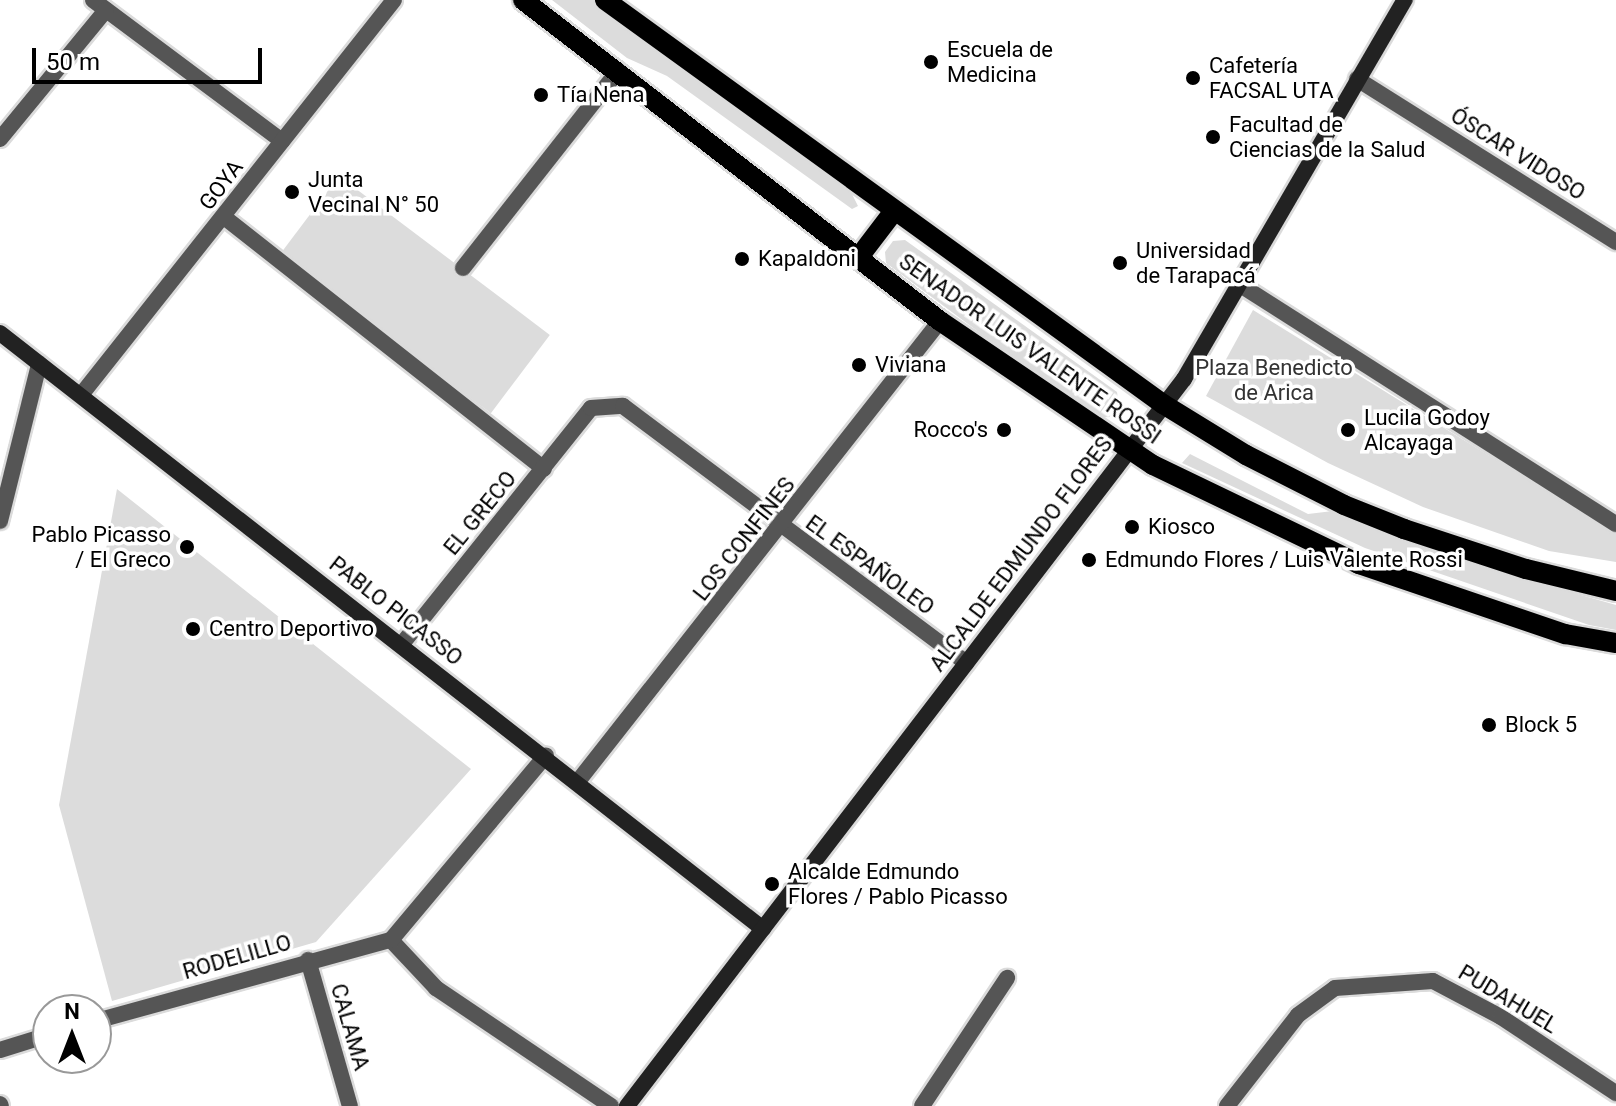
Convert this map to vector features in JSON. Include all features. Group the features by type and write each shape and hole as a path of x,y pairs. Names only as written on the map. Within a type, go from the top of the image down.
{"main road":[{"name":"SENADOR LUIS VALENTE ROSSI","path":"523,0 940,321 1129,449 1359,564 1565,634 1616,643"},
{"name":"SENADOR LUIS VALENTE ROSSI","path":"605,0 1163,404 1344,505 1470,552 1616,591"},
{"path":"859,257 894,211"}],"street":[{"name":"GOYA","path":"81,395 394,0"},
{"name":"ALCALDE EDMUNDO FLORES","path":"627,1106 1163,404 1242,286 1357,79 1405,0"},
{"path":"0,139 99,5 282,141"},
{"path":"463,268 618,71"},
{"name":"ÓSCAR VIDOSO","path":"1357,79 1616,242"},
{"path":"224,217 544,469"},
{"path":"1242,286 1616,524"},
{"name":"LOS CONFINES","path":"579,780 782,528 940,321"},
{"name":"PABLO PICASSO","path":"0,333 579,780 763,929"},
{"path":"0,521 39,364"},
{"name":"EL ESPAÑOLEO","path":"591,408 623,406 966,663"},
{"name":"EL GRECO","path":"402,644 591,408"},
{"path":"546,755 391,940 436,988 611,1106"},
{"name":"RODELILLO","path":"112,1016 308,960 391,940"},
{"name":"CALAMA","path":"308,960 350,1106"},
{"path":"922,1106 1007,978"},
{"name":"PUDAHUEL","path":"1227,1106 1298,1015 1335,988 1433,981 1501,1017 1616,1093"},
{"path":"0,1050 32,1040"}],"green space":[{"path":"552,0 595,0 852,194 858,206 852,209 667,76 627,58"},
{"path":"339,176 550,335 491,413 280,254"},
{"path":"905,240 1117,392 1119,406 1110,417 1094,418 886,263 885,252 893,241"},
{"name":"Plaza Benedicto de Arica","path":"1253,310 1616,534 1616,562 1549,551 1423,507 1328,463 1206,396"},
{"path":"1190,454 1308,514 1333,511 1476,565 1616,605 1616,630 1589,625 1365,548 1182,463"},
{"name":"Centro Deportivo","path":"117,489 471,769 316,942 112,1001 59,805"}],"place":[{"name":"Escuela de Medicina","path":"931,62"},
{"name":"Cafetería FACSAL UTA","path":"1193,78"},
{"name":"Tía Nena","path":"541,95"},
{"name":"Facultad de Ciencias de la Salud","path":"1213,137"},
{"name":"Junta Vecinal N° 50","path":"292,192"},
{"name":"Kapaldoni","path":"742,259"},
{"name":"Universidad de Tarapacá","path":"1120,263"},
{"name":"Viviana","path":"859,365"},
{"name":"Rocco's","path":"1004,430"},
{"name":"Lucila Godoy Alcayaga","path":"1348,430"},
{"name":"Kiosco","path":"1132,527"},
{"name":"Pablo Picasso / El Greco","path":"187,547"},
{"name":"Edmundo Flores / Luis Valente Rossi","path":"1089,560"},
{"name":"Centro Deportivo","path":"193,629"},
{"name":"Block 5","path":"1489,725"},
{"name":"Alcalde Edmundo Flores / Pablo Picasso","path":"772,884"}]}
